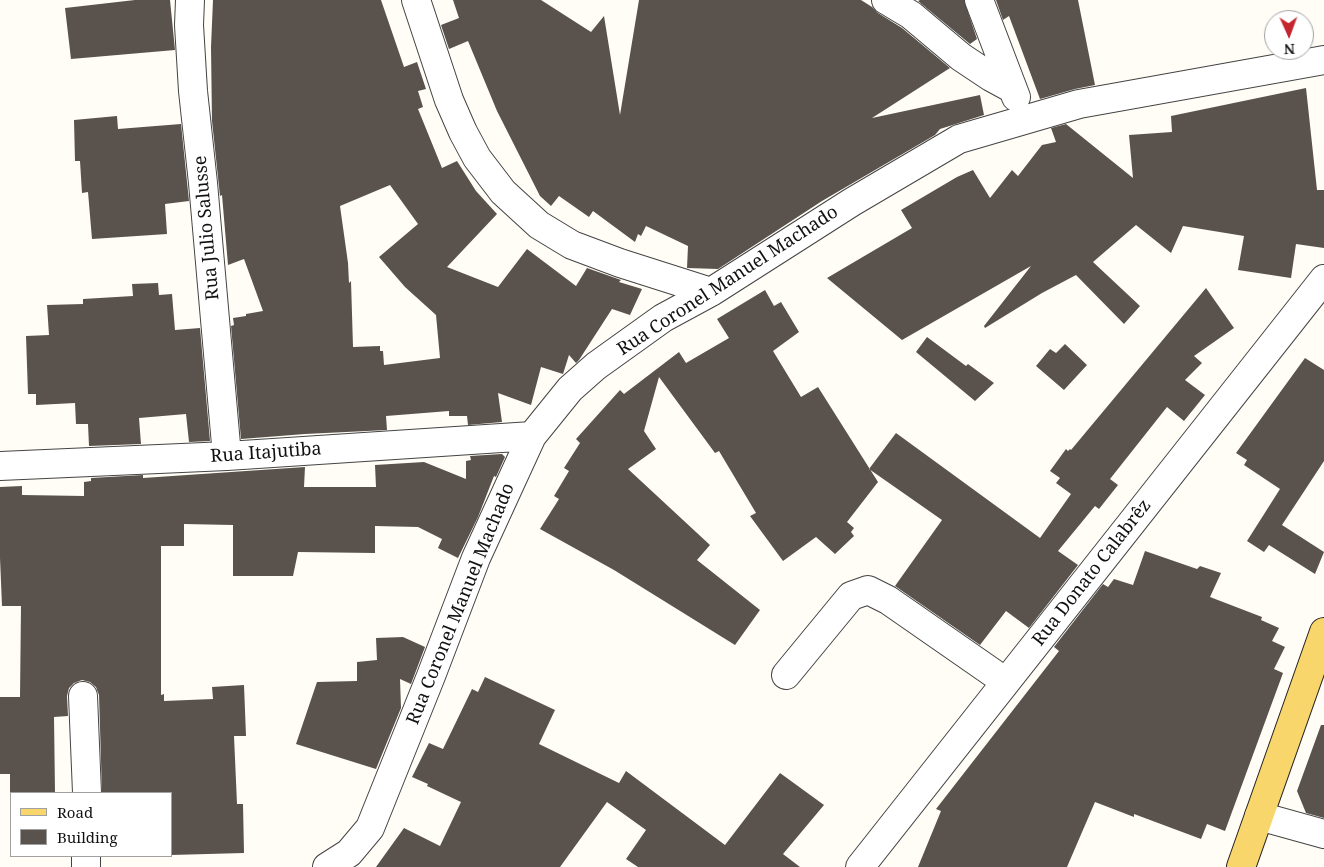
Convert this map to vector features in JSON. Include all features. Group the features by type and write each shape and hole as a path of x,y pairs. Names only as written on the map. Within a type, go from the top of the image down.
{"main road":[{"path":"1240,867 1324,632"}],"street":[{"name":"Rua Julio Salusse","path":"190,0 189,25 193,91 227,456"},
{"path":"416,0 449,100 463,132 477,158 503,192 539,225 572,245 620,263 711,292"},
{"path":"886,0 911,15 961,57 1013,89"},
{"path":"979,0 1026,119"},
{"name":"Rua Coronel Manuel Machado","path":"327,867 349,853 370,828 476,558 532,436 570,389 596,366 663,318 711,292 852,202 959,139 1078,104 1324,60"},
{"name":"Rua Donato Calabrêz","path":"860,867 1324,279"},
{"name":"Rua Itajutiba","path":"0,466 227,456 532,436"},
{"path":"786,675 850,596 868,590 888,600 1006,682"},
{"path":"82,696 87,792"},
{"path":"1259,816 1324,834"}],"building":[{"path":"135,0 170,0 175,50 71,59 65,8"},
{"path":"213,0 381,0 404,67 417,62 426,89 418,91 423,107 418,109 442,168 457,161 476,191 497,214 447,267 498,287 527,249 576,286 587,268 621,280 619,282 642,289 630,315 612,309 579,360 576,363 569,355 563,374 541,367 531,405 498,393 502,422 468,425 467,416 449,416 449,411 386,416 387,430 241,439 231,326 234,325 233,318 263,311 244,259 228,265 222,195 220,196 212,121 211,47","holes":["390,185 418,224 379,257 405,287 436,315 440,358 384,365 383,351 380,351 380,346 353,347 351,281 349,283 340,206"]},
{"path":"453,0 541,0 591,32 604,16 620,115 639,0 861,0 902,28 950,68 872,118 980,95 984,115 940,129 935,135 822,201 718,269 687,268 688,246 646,226 641,236 638,234 635,242 593,211 589,217 559,196 551,206 540,196 497,111 468,41 449,49 441,25 459,18"},
{"path":"964,0 977,39 970,44 918,1"},
{"path":"996,0 1078,0 1095,85 1040,99 1009,16 1003,20"},
{"path":"1306,88 1317,190 1324,190 1324,248 1296,244 1291,278 1238,270 1244,236 1183,226 1171,253 1136,225 1093,262 1140,306 1124,324 1076,275 1042,293 985,328 984,326 1031,266 902,340 827,278 912,228 901,210 957,177 973,170 990,198 1012,170 1018,176 1042,145 1056,142 1051,128 1066,124 1133,178 1129,135 1172,132 1171,116"},
{"path":"117,116 118,129 181,124 189,201 165,204 167,234 92,239 88,192 82,193 80,161 75,161 74,120"},
{"path":"158,283 159,295 172,294 175,330 200,328 210,441 189,442 186,414 139,418 141,444 89,446 88,424 76,424 75,403 36,405 36,394 28,394 26,336 49,335 47,305 83,304 83,299 133,296 132,284"},
{"path":"1206,288 1234,328 1194,356 1202,363 1185,380 1205,395 1184,421 1167,407 1110,479 1118,485 1099,509 1095,506 1058,551 1078,565 1029,628 1006,611 980,645 895,586 942,520 869,469 896,433 1040,538 1071,494 1056,483 1060,478 1050,471 1066,449 1068,451 1071,450"},
{"path":"765,290 774,306 781,302 799,332 773,351 801,397 818,387 878,482 847,522 854,528 851,532 854,536 835,554 816,537 783,561 750,516 756,513 719,451 715,453 659,377 644,431 656,449 628,469 710,545 697,560 760,610 735,645 614,570 540,529 559,499 554,496 569,471 564,468 580,443 576,439 620,390 624,394 679,352 686,363 729,338 717,319"},
{"path":"927,337 966,366 968,364 994,383 975,401 916,352"},
{"path":"1065,344 1087,365 1064,390 1036,366 1050,349 1056,353"},
{"path":"1305,358 1324,370 1324,461 1282,525 1324,552 1315,574 1269,545 1264,552 1247,541 1280,489 1244,465 1247,460 1236,453"},
{"path":"502,454 505,457 496,477 494,476 478,517 458,558 438,548 442,539 418,527 375,526 375,553 298,552 293,576 233,576 233,525 184,524 184,546 161,546 161,695 164,694 164,701 213,699 212,687 244,685 246,736 234,736 237,804 243,804 244,853 172,855 172,792 102,792 99,695 96,687 90,682 82,680 74,683 69,688 67,696 68,716 54,717 55,792 10,792 10,774 0,774 0,697 20,697 21,606 2,606 0,487 22,486 22,495 84,496 84,482 91,481 91,478 143,475 143,478 305,467 304,487 376,487 375,465 424,462 466,479 466,461 471,460 470,456"},
{"path":"1145,551 1197,569 1200,566 1221,573 1210,597 1262,617 1261,620 1279,628 1272,641 1285,647 1274,669 1283,673 1225,831 1207,824 1201,839 1134,814 1134,817 1095,802 1067,867 918,867 941,811 936,809 1059,651 1054,647 1103,584 1108,587 1114,579 1133,585"},
{"path":"403,637 425,647 411,684 400,679 401,708 376,769 296,744 317,682 357,681 357,662 377,660 376,638"},
{"path":"485,677 555,710 539,744 619,783 626,771 725,845 780,773 824,805 783,854 800,867 638,867 626,859 646,830 607,802 560,867 376,867 404,828 440,846 461,802 412,777 429,743 443,749 472,689 478,692"},
{"path":"1321,725 1324,725 1324,818 1306,813 1297,791"}]}
